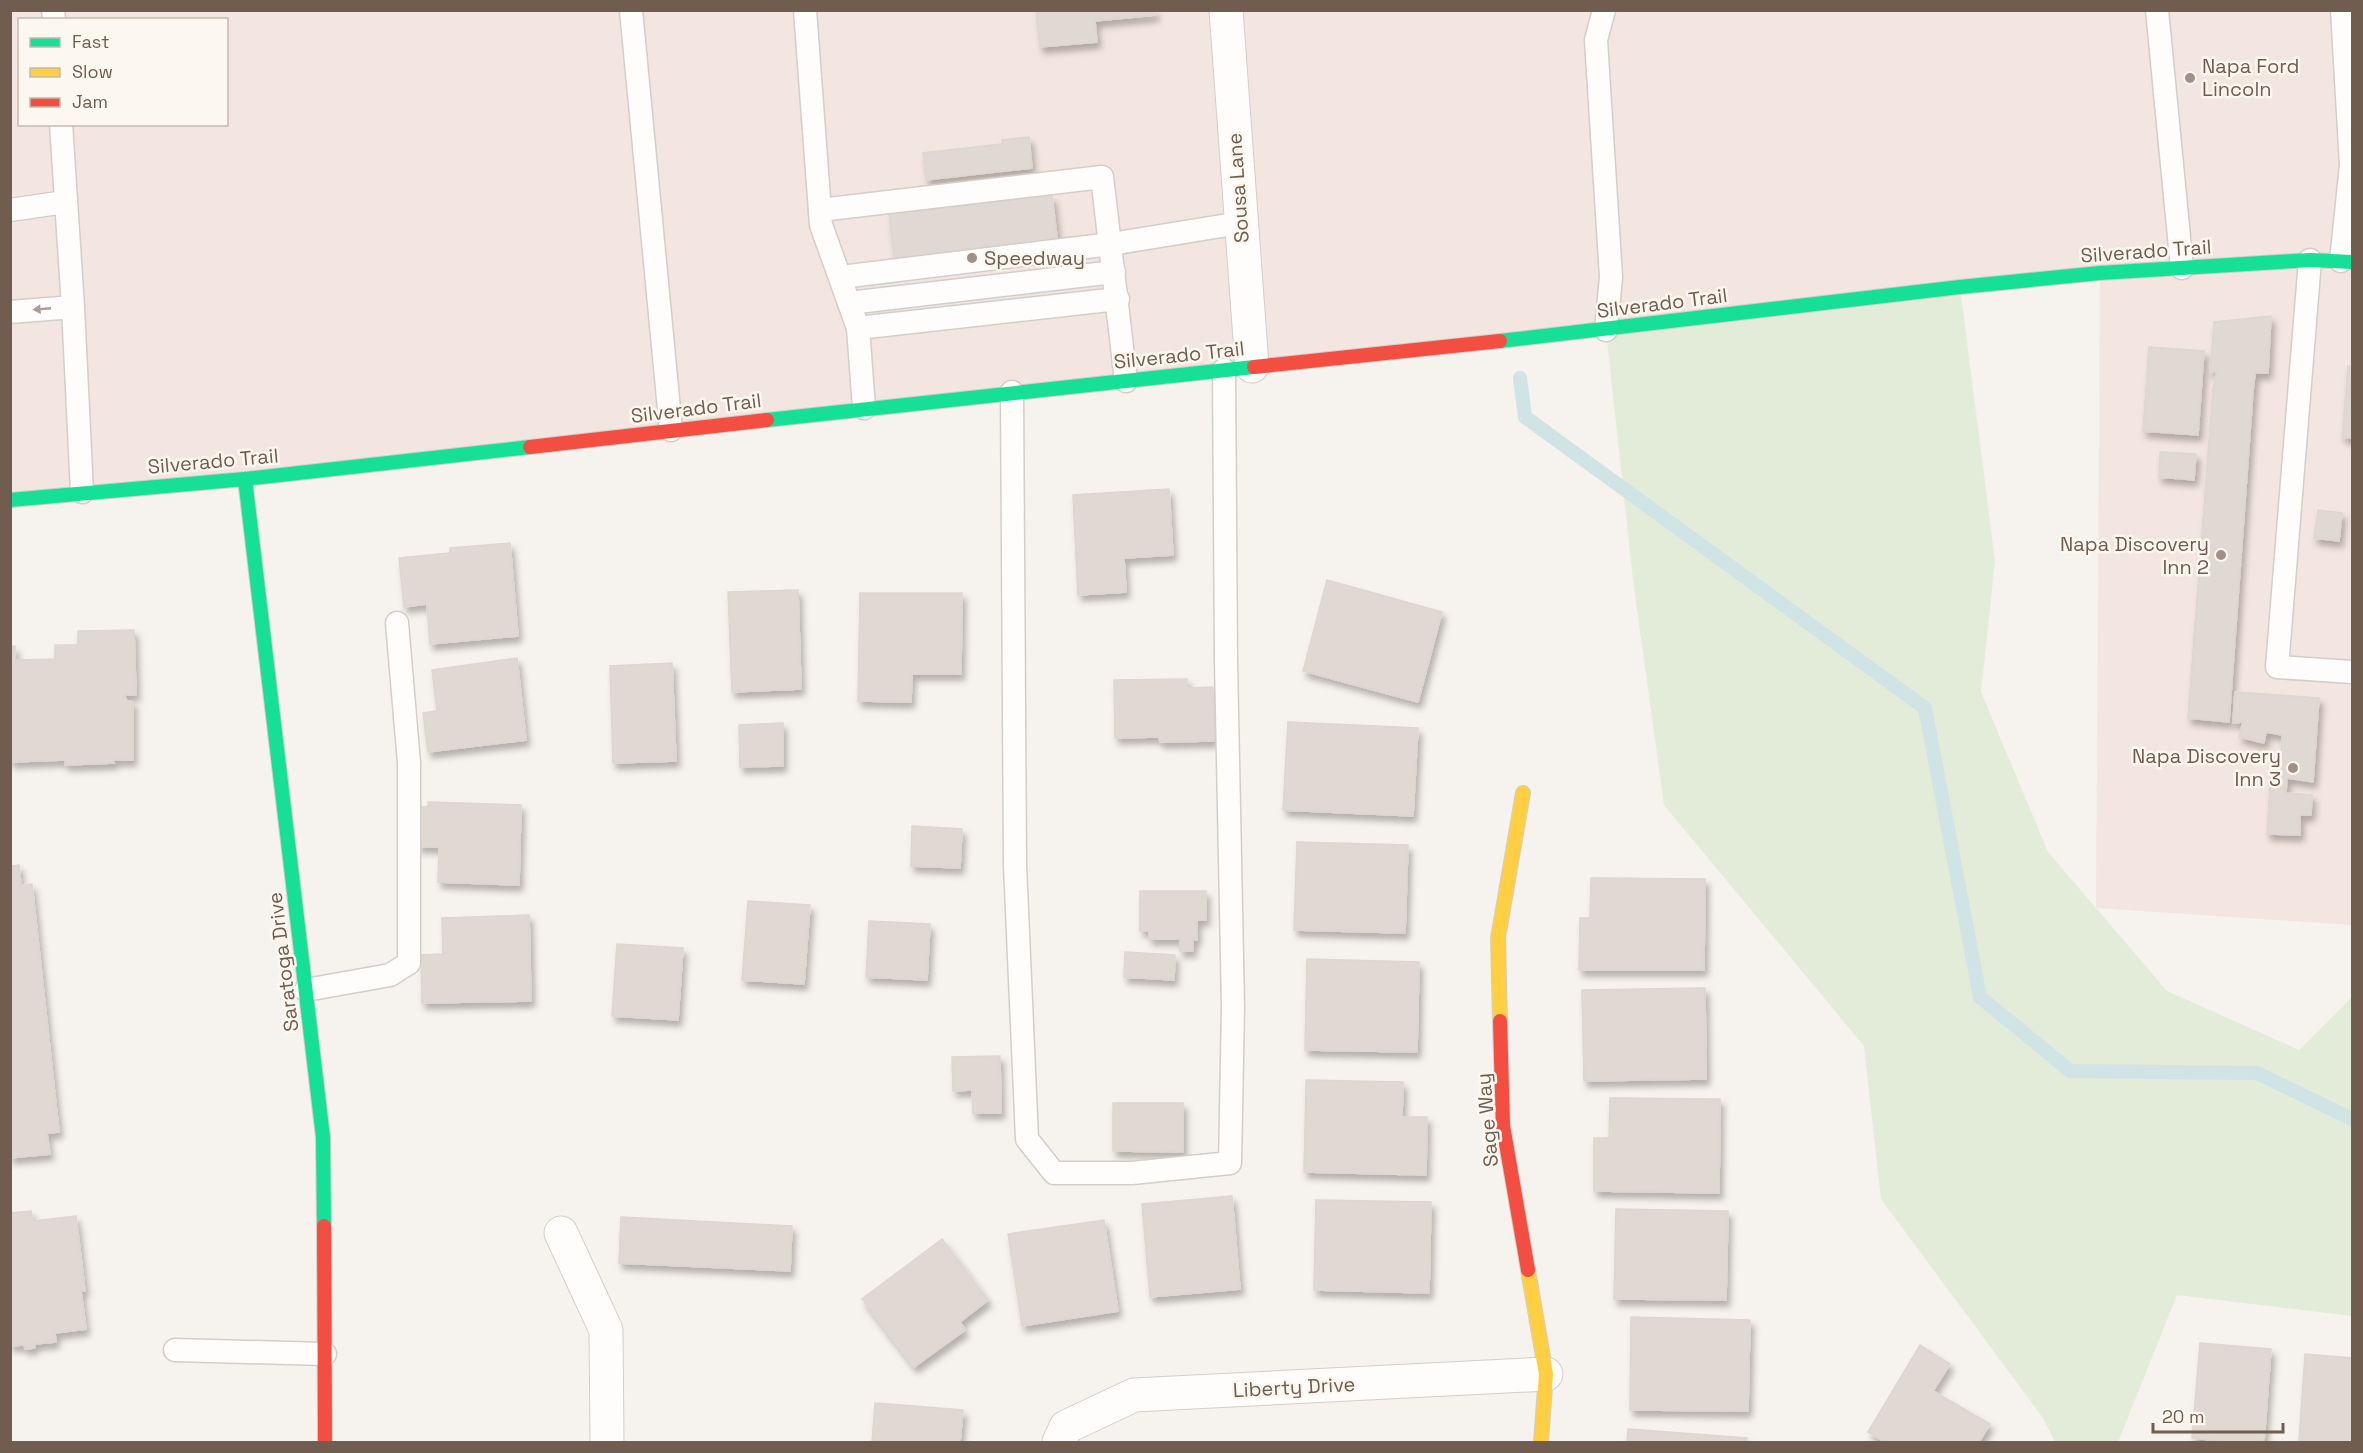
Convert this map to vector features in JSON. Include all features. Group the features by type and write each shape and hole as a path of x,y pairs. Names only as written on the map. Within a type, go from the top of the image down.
{"main road":[{"name":"Silverado Trail","path":"10,500 245,478 864,408 1606,330 1960,287 2100,273 2310,260 2347,262"},
{"name":"Saratoga Drive","path":"245,478 323,1137 326,1443"},
{"name":"Sage Way","path":"1523,793 1498,938 1503,1126 1546,1374 1541,1443"}],"street":[{"name":"Sousa Lane","path":"1226,10 1240,223 1238,368"},
{"path":"561,1233 606,1330 607,1443"},
{"name":"Liberty Drive","path":"1059,1443 1066,1427 1134,1395 1546,1374"}],"lane":[{"path":"631,10 671,430"},
{"path":"805,10 821,225 858,328 864,408"},
{"path":"1604,10 1596,40 1611,277 1606,330"},
{"path":"2157,10 2182,268"},
{"path":"2342,10 2351,165 2347,262"},
{"path":"61,126 74,307 82,492"},
{"path":"820,210 1102,177 1126,381"},
{"path":"10,210 66,202"},
{"path":"841,277 1111,244 1240,223"},
{"path":"2310,260 2277,666 2352,672"},
{"path":"849,303 1114,272"},
{"path":"858,328 1118,299"},
{"path":"10,312 74,307"},
{"path":"1012,392 1015,865 1027,1139 1054,1173 1143,1172 1230,1163 1233,1007 1226,661 1238,368"},
{"path":"306,990 390,975 409,963 409,763 397,623"},
{"path":"175,1350 325,1354"}],"shaded area":[{"path":"10,11 2352,11 2352,925 2096,908 2100,273 11,500"}],"green space":[{"path":"1960,287 1995,561 1981,692 2048,852 2167,991 2299,1050 2352,997 2352,1316 2177,1295 2118,1442 2055,1442 2043,1418 1881,1199 1864,1046 1664,805 1633,580 1606,330"}],"building":[{"path":"1036,10 1155,10 1155,15 1095,21 1097,42 1040,47"},
{"path":"1029,137 1032,168 926,180 923,153 1002,144 1002,140"},
{"path":"1052,196 1058,245 895,263 889,214"},
{"name":"Napa Discovery Inn 2","path":"2271,316 2268,373 2255,373 2253,392 2229,722 2188,718 2213,389 2217,371 2210,372 2214,322"},
{"path":"2149,347 2204,351 2198,435 2143,431"},
{"path":"2348,366 2352,366 2352,438 2342,437"},
{"path":"2160,452 2196,454 2194,480 2159,477"},
{"path":"1169,489 1173,555 1124,558 1126,592 1078,595 1073,495"},
{"path":"2318,510 2342,513 2339,541 2314,538"},
{"path":"510,543 518,636 430,644 427,604 404,607 399,558 450,553 450,548"},
{"path":"1327,580 1442,612 1418,702 1303,671"},
{"path":"798,590 801,689 732,692 728,592"},
{"path":"860,593 962,593 961,674 912,674 911,702 858,701"},
{"path":"134,630 136,695 124,695 127,701 133,702 133,760 65,765 66,760 10,762 10,647 15,646 15,660 55,659 55,645 78,645 78,631"},
{"path":"517,658 526,740 428,752 423,713 437,711 432,670"},
{"path":"672,663 676,761 613,763 610,666"},
{"path":"1187,679 1187,688 1213,687 1214,741 1160,742 1159,737 1115,738 1114,680"},
{"name":"Napa Discovery Inn 3","path":"2235,692 2319,698 2313,782 2287,778 2286,793 2312,795 2311,815 2300,815 2300,835 2267,834 2272,757 2281,756 2282,735 2266,732 2264,743 2239,737 2243,722 2233,723"},
{"path":"1288,722 1418,728 1413,816 1283,810"},
{"path":"783,723 783,766 740,767 739,725"},
{"path":"428,802 521,805 519,885 438,882 439,847 418,847 418,807 428,807"},
{"path":"912,826 962,829 960,868 911,866"},
{"path":"1297,842 1408,845 1405,933 1294,930"},
{"path":"19,865 21,885 32,884 59,1132 47,1133 50,1154 10,1158 10,866"},
{"path":"1591,878 1705,879 1704,970 1579,970 1580,918 1590,918"},
{"path":"1140,891 1206,891 1206,920 1197,920 1197,940 1193,939 1193,951 1180,951 1180,939 1149,939 1149,931 1140,931"},
{"path":"748,901 810,905 804,984 742,980"},
{"path":"529,915 531,1001 422,1003 421,955 443,954 442,918"},
{"path":"869,921 930,924 927,980 866,977"},
{"path":"617,944 683,948 678,1020 612,1016"},
{"path":"1125,952 1175,955 1174,980 1124,977"},
{"path":"1307,959 1419,962 1417,1052 1305,1050"},
{"path":"1705,988 1706,1079 1584,1081 1582,990"},
{"path":"1000,1056 1001,1113 973,1113 972,1090 953,1091 952,1057"},
{"path":"1306,1080 1403,1082 1402,1117 1427,1117 1426,1175 1304,1172"},
{"path":"1610,1098 1720,1099 1719,1193 1594,1191 1594,1138 1609,1138"},
{"path":"1113,1103 1183,1103 1183,1152 1113,1151"},
{"path":"1232,1196 1240,1289 1150,1297 1142,1204"},
{"path":"1316,1200 1431,1202 1429,1293 1314,1290"},
{"path":"1616,1209 1728,1211 1726,1300 1614,1299"},
{"path":"31,1211 33,1221 76,1216 85,1291 81,1291 86,1329 55,1333 56,1342 34,1344 35,1348 25,1349 24,1345 10,1346 10,1213"},
{"path":"621,1217 792,1226 790,1271 619,1263"},
{"path":"1104,1220 1118,1311 1022,1326 1008,1234"},
{"path":"942,1239 988,1300 960,1322 965,1330 914,1367 862,1299"},
{"path":"1631,1317 1750,1320 1748,1411 1630,1410"},
{"path":"2200,1343 2271,1349 2264,1442 2224,1442 2192,1438"},
{"path":"1920,1345 1950,1364 1933,1391 1990,1424 1979,1442 1885,1442 1868,1432"},
{"path":"2305,1354 2352,1358 2352,1442 2299,1442"},
{"path":"875,1403 963,1410 960,1442 872,1442"},
{"path":"1628,1429 1747,1438 1746,1442 1627,1442"}],"waterway":[{"path":"1520,378 1525,417 1925,708 1980,997 2070,1071 2257,1073 2352,1119"}],"traffic: fast":[{"path":"1500,341 1960,287 2100,273 2310,260 2352,262"},
{"path":"767,420 1254,367"},
{"path":"10,500 245,479 530,447"},
{"path":"245,479 323,1137 324,1226"}],"traffic: slow":[{"path":"1500,1021 1498,938 1523,793"},
{"path":"1528,1270 1546,1374 1541,1442"}],"traffic: jam":[{"path":"1254,367 1500,341"},
{"path":"530,447 767,420"},
{"path":"1500,1021 1503,1126 1528,1270"},
{"path":"324,1226 325,1442"}],"place":[{"name":"Napa Ford Lincoln","path":"2190,78"},
{"name":"Speedway","path":"972,258"},
{"name":"Napa Discovery Inn 2","path":"2221,555"},
{"name":"Napa Discovery Inn 3","path":"2293,768"}]}
